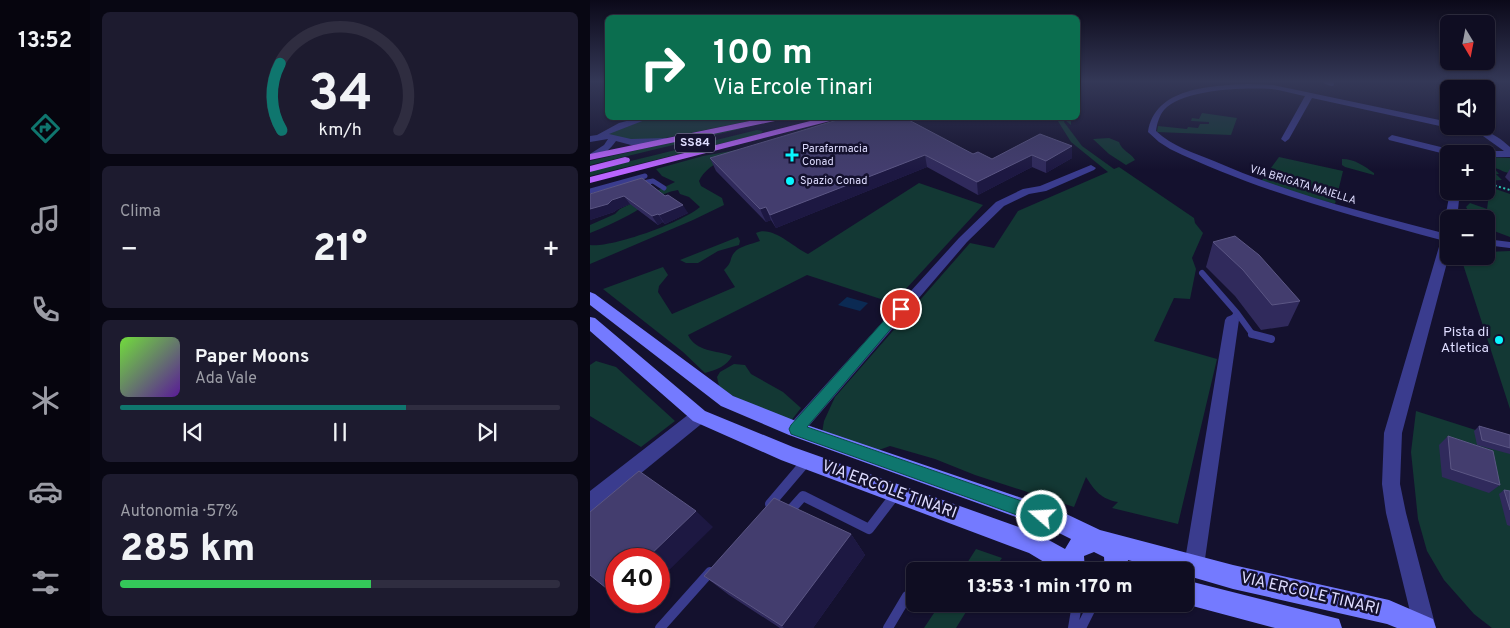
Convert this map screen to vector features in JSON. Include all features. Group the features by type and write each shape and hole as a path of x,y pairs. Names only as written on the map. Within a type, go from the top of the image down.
{"main road":[{"path":"592,157 765,120"},
{"name":"SS84","path":"590,169 793,120"},
{"path":"590,180 644,175 824,120"}],"street":[{"name":"VIA BRIGATA MAIELLA","path":"1159,111 1153,122 1152,132 1158,140 1186,153 1268,188 1440,232"},
{"path":"1285,139 1300,111"},
{"name":"VIA BRIGATA MAIELLA","path":"1382,111 1440,123"},
{"path":"600,137 607,131 622,124 638,120"},
{"path":"1488,135 1495,137 1510,153"},
{"path":"590,139 600,137 614,138 636,143 668,140"},
{"path":"592,157 607,147 614,138"},
{"path":"1392,138 1440,150"},
{"path":"1495,153 1510,153"},
{"path":"796,429 963,240 1000,204 1027,191 1042,189 1091,168"},
{"path":"1424,628 1396,513 1391,484 1392,433 1440,262"},
{"name":"VIA ERCOLE TINARI","path":"590,297 727,402 796,429 1060,522 1098,541 1179,562"},
{"path":"1194,566 1234,317"},
{"name":"VIA ERCOLE TINARI","path":"590,322 699,416 808,461 1036,544 1065,562"},
{"path":"590,503 699,416"},
{"path":"1072,562 1078,547 1086,542 1098,541 1106,544 1115,554 1115,562"},
{"name":"VIA ERCOLE TINARI","path":"1194,566 1389,612 1424,628"},
{"name":"VIA ERCOLE TINARI","path":"1194,594 1298,622 1330,628"}],"lane":[{"path":"644,175 664,188"},
{"path":"624,189 644,175"},
{"path":"590,191 644,175"},
{"path":"1495,243 1510,245"},
{"path":"1202,274 1234,317 1253,334 1271,339"},
{"path":"761,513 808,461"},
{"path":"780,522 803,496 869,530 897,492"},
{"path":"660,628 717,564"},
{"path":"888,628 906,596"},
{"path":"1073,628 1076,612"},
{"path":"1081,628 1089,612"}],"path":[{"path":"1495,186 1510,190"}],"green space":[{"path":"1202,113 1237,118 1231,135 1157,132 1158,126 1187,129 1188,127 1198,128 1200,124 1209,124 1209,122 1191,121 1192,118 1199,119"},
{"path":"643,120 754,120 651,141 641,142 605,135"},
{"path":"1057,120 1065,120 1064,122 1082,146 1114,169 1119,167 1194,218 1195,223 1203,233 1192,258 1196,269 1190,299 1174,298 1154,341 1217,359 1178,524 1112,508 1118,502 1107,499 1099,494 1086,477 1074,507 975,475 935,459 890,446 879,450 822,433 824,421 835,397 970,243 994,248 1018,211 1108,172 1071,142"},
{"path":"738,127 740,129 590,165 590,161"},
{"path":"757,130 763,131 760,134 590,176 590,171"},
{"path":"1109,138 1119,142 1135,160 1126,165 1109,154 1093,139"},
{"path":"759,146 717,163 699,181 701,186 722,198 724,205 590,264 590,245 600,245 647,233 679,220 700,207 689,197 680,194 678,190 658,197 629,215 590,233 590,225 675,182 662,176 656,169 703,156"},
{"path":"1279,157 1343,171 1335,204 1260,183"},
{"path":"1495,157 1510,158 1510,173 1495,168"},
{"path":"1342,159 1359,163 1374,173 1374,175 1345,167 1342,165"},
{"path":"1495,169 1499,174 1496,174 1502,180 1495,180"},
{"path":"919,183 983,205 893,303 807,275 688,335 701,348 732,356 721,367 705,373 683,352 603,289 663,267 668,275 659,286 658,292 672,314 735,287 724,270 729,265 736,251 760,241 756,233 762,231 776,234 808,254"},
{"path":"1495,189 1510,194 1510,237 1495,231 1495,210 1468,210 1466,207 1470,203 1487,209 1488,200 1495,200"},
{"path":"738,237 739,245 718,251 698,263 686,263 680,260"},
{"name":"Pista di Atletica","path":"1510,251 1510,409 1463,265 1495,265 1495,252"},
{"path":"596,361 616,367 675,421 641,447 590,416 590,365"},
{"path":"734,364 745,365 751,374 783,392 801,408 790,422 733,396 719,386 717,377 720,372"},
{"path":"1416,411 1510,441 1510,628 1492,628 1474,614 1444,580 1427,551 1418,519 1411,452"},
{"path":"976,549 1002,558 999,562 968,562"},
{"path":"935,612 966,612 956,628 924,628"}],"water":[{"path":"847,297 868,303 860,311 838,305"}],"building":[{"path":"837,120 909,120 973,154 978,152 992,159 1040,134 1072,146 1046,161 1032,155 977,182 925,155 770,215 766,207 760,209 710,158"},
{"path":"642,178 665,196 668,195 683,205 652,216 624,196 612,200 608,204 590,209 590,194"},
{"path":"1235,236 1259,255 1300,301 1272,305 1243,270 1213,242"},
{"path":"1479,426 1510,435 1510,448 1482,440"},
{"path":"1448,436 1493,451 1500,485 1451,469"},
{"path":"639,471 696,511 657,548 605,548 605,587 590,575 590,512"},
{"path":"1504,490 1510,491 1510,510"},
{"path":"774,498 851,534 782,626 704,576"}],"place":[{"name":"Parafarmacia Conad","path":"792,155"},
{"name":"Spazio Conad","path":"790,181"},
{"name":"Pista di Atletica","path":"1499,340"}],"route":[{"path":"901,309 796,429 1042,516"}]}
